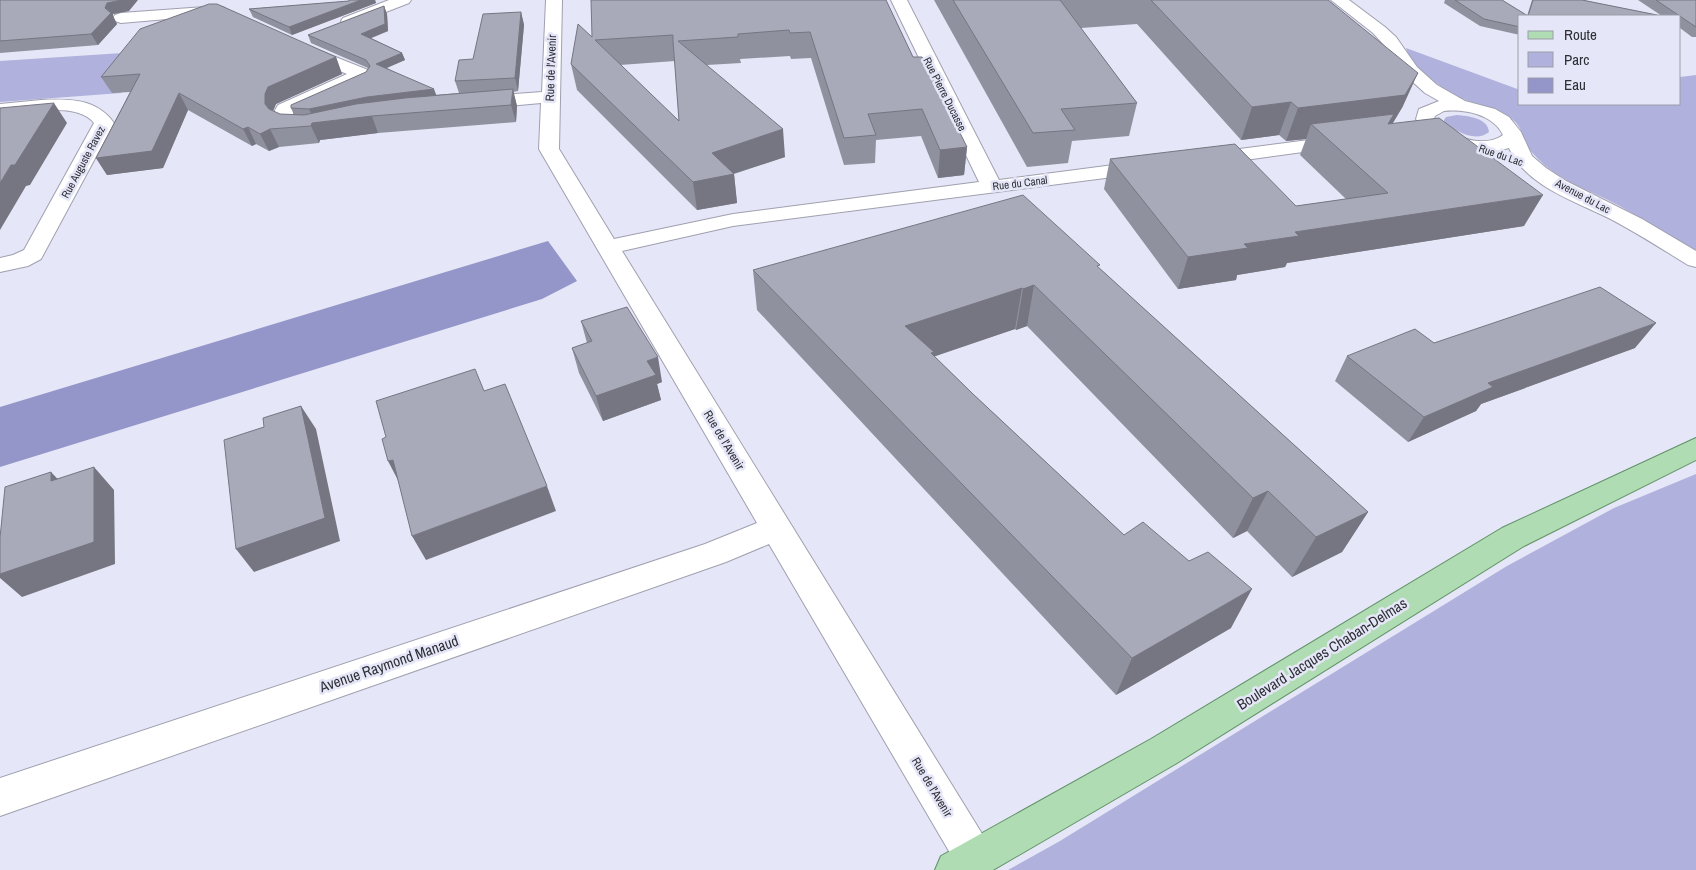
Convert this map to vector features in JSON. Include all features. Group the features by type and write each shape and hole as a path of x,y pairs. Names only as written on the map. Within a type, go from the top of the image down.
{"main road":[{"name":"Boulevard Jacques Chaban-Delmas","path":"965,864 1164,751 1513,537 1696,448"}],"street":[{"path":"338,25 403,0"},
{"name":"Rue de l'Avenir","path":"554,0 550,149 777,528 965,864"},
{"name":"Rue Pierre Ducasse","path":"899,0 992,187"},
{"path":"1339,0 1379,30 1390,41 1411,71 1431,89 1461,106"},
{"path":"121,18 224,11 232,15"},
{"path":"310,36 292,43 362,74 285,109 284,121 293,126 307,126 332,120"},
{"path":"1431,89 1431,109"},
{"path":"460,104 550,97"},
{"name":"Rue Auguste Ravez","path":"0,110 76,106 90,109 101,116 104,123 33,254 20,261 0,265"},
{"path":"1461,106 1431,109 1425,118 1433,130 1458,142 1473,145 1499,145 1508,142 1512,137"},
{"name":"Avenue du Lac","path":"1461,106 1495,116 1509,126 1516,146 1529,164 1578,195 1621,216 1696,260"},
{"path":"1413,133 1433,130"},
{"name":"Rue du Canal","path":"608,247 733,220 1358,140"},
{"name":"Rue du Lac","path":"1473,145 1529,164"},
{"name":"Avenue du Lac","path":"1666,243 1696,272"},
{"name":"Avenue Raymond Manaud","path":"0,797 697,559 777,528"}],"green space":[{"path":"1406,48 1518,89 1518,105 1681,105 1681,77 1696,75 1696,253 1630,212 1569,182 1555,173 1543,164 1529,149 1519,126 1513,120 1501,112 1460,98 1445,90 1428,77 1409,55"},
{"path":"153,51 121,93 0,102 0,61"},
{"path":"1457,115 1472,117 1481,121 1488,127 1489,132 1478,136 1466,135 1444,123 1446,117"},
{"path":"1696,474 1696,870 1008,870 1060,841 1507,566 1614,508"}],"water":[{"path":"548,241 577,281 542,299 0,467 0,407"}],"building":[{"path":"0,0 122,0 107,3 105,8 111,13 91,34 0,41"},
{"path":"361,0 289,27 249,9 349,1"},
{"path":"591,0 886,0 913,57 922,57 967,147 940,150 922,109 868,114 876,135 844,138 810,32 790,33 789,30 738,34 738,37 678,41 783,129 712,153 734,174 693,182 571,64 578,24 592,37","holes":["673,35 679,121 595,40"]},
{"path":"953,0 1060,0 1137,103 1061,109 1075,130 1033,133"},
{"path":"1151,0 1328,0 1418,73 1405,95 1298,108 1291,102 1252,107"},
{"path":"1455,0 1502,0 1526,15 1518,15 1518,27 1484,19"},
{"path":"1533,0 1582,0 1657,15 1528,15"},
{"path":"1656,0 1696,0 1696,27 1681,15"},
{"path":"209,4 217,4 336,57 268,87 265,94 265,104 269,109 280,114 304,115 356,104 513,89 511,105 372,116 312,123 311,126 270,129 260,134 248,127 243,129 179,93 152,151 96,158 140,74 101,77 140,29"},
{"path":"384,6 385,24 361,34 402,53 376,64 434,89 367,97 309,109 291,108 291,105 366,72 370,66 366,60 308,35"},
{"path":"521,12 515,78 455,81 459,60 473,59 483,14"},
{"path":"54,103 15,165 11,165 0,183 0,108"},
{"path":"1394,114 1388,124 1439,118 1543,195 1295,232 1299,236 1244,244 1248,248 1188,257 1110,159 1235,144 1296,206 1388,193 1311,124"},
{"path":"1023,195 1100,265 1097,266 1368,512 1316,537 1268,491 1253,498 1034,285 905,326 934,352 931,353 973,394 1124,535 1143,522 1189,561 1208,552 1252,589 1132,658 753,270"},
{"path":"1600,287 1656,323 1488,383 1493,387 1424,417 1347,356 1415,329 1434,343"},
{"path":"627,307 658,357 647,361 656,375 596,396 572,348 592,341 581,321"},
{"path":"475,369 484,391 505,384 547,486 412,536 393,460 388,461 382,439 386,437 376,401"},
{"path":"301,406 325,518 236,549 224,440 264,427 263,418"},
{"path":"94,467 94,542 0,574 0,538 5,487 51,472 51,481"}]}
